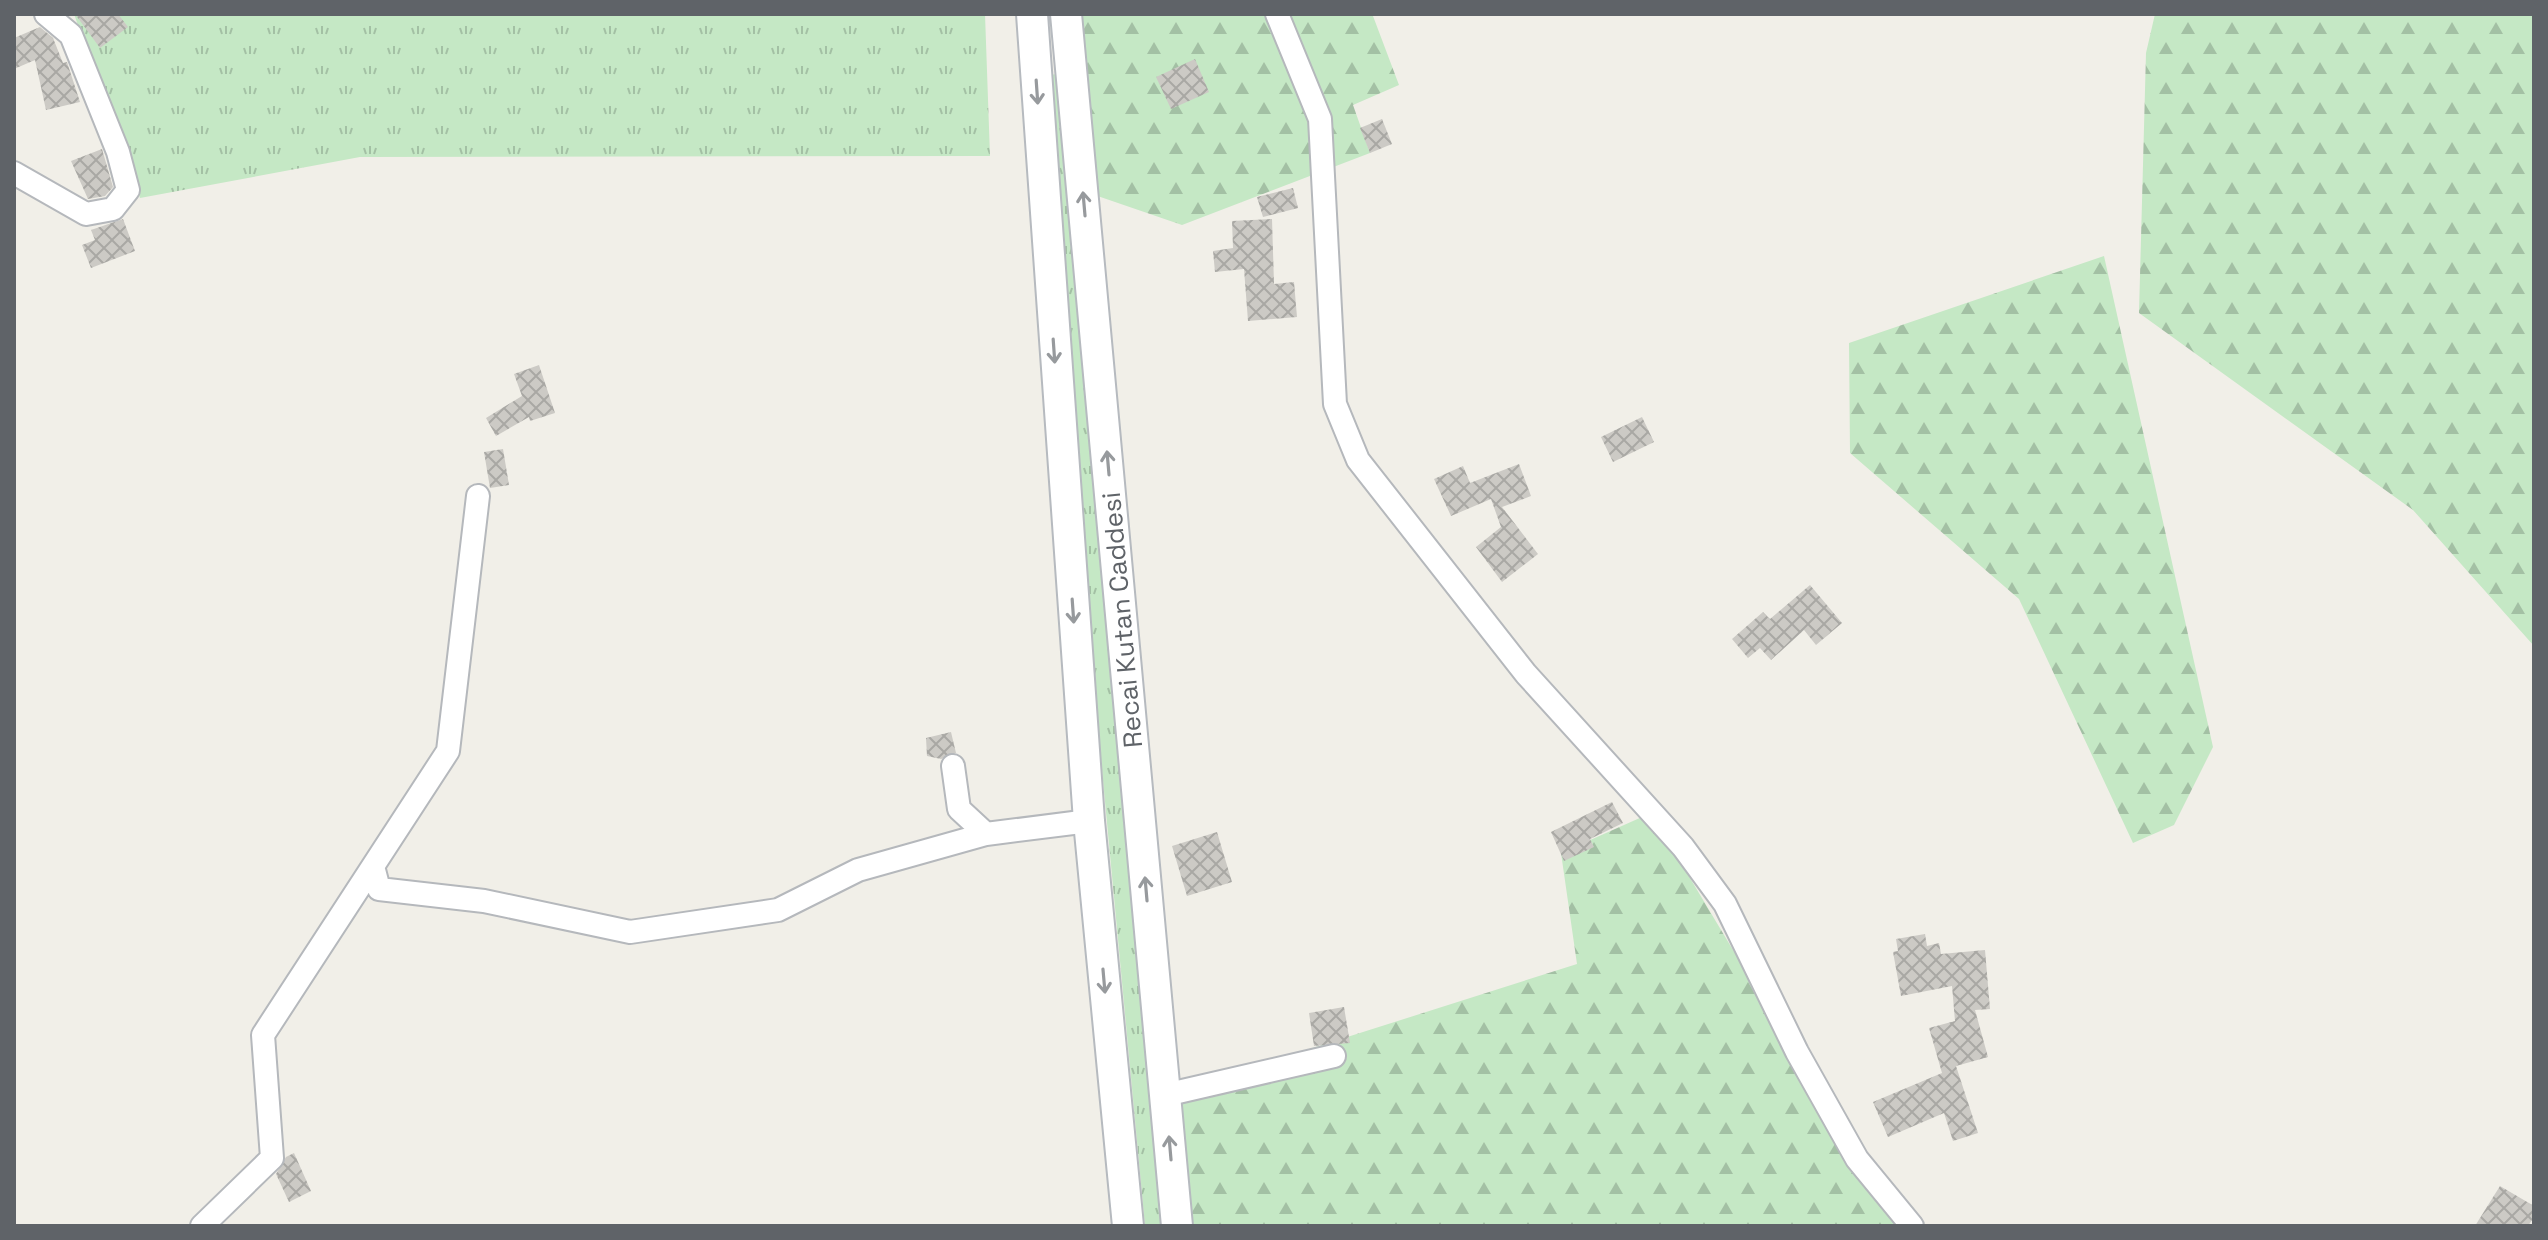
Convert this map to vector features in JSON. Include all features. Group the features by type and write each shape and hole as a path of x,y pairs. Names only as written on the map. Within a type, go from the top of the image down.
{"main road":[{"name":"Recai Kutan Caddesi","path":"1032,14 1089,821 1128,1226"},
{"name":"Recai Kutan Caddesi","path":"1066,14 1177,1226"}],"street":[{"path":"14,173 86,214 113,209 128,190 118,152 71,35 46,14"},
{"path":"1277,14 1320,119 1335,404 1358,460 1526,674 1683,847 1725,904 1797,1052 1857,1159 1912,1226"},
{"path":"202,1226 272,1158 263,1035 374,870 448,751 478,496"},
{"path":"953,766 959,809 986,834"},
{"path":"374,870 379,889 484,901 630,932 778,910 858,870 986,834 1089,821"},
{"path":"1165,1095 1334,1056"}],"green space":[{"path":"74,14 985,14 990,156 360,157 140,198"},
{"path":"1065,14 1377,14 1373,16 1399,85 1353,105 1370,153 1182,225 1083,191"},
{"path":"2155,14 2534,14 2534,646 2413,510 2139,313 2146,53"},
{"path":"1061,74 1163,1226 1145,1226 1091,653 1045,75"},
{"path":"2104,256 2213,747 2174,825 2133,843 2019,599 1850,453 1849,343"},
{"path":"1651,813 1827,1107 1912,1226 1177,1226 1165,1095 1577,964 1561,853"}],"building":[{"path":"75,14 118,14 128,27 100,48"},
{"path":"40,27 53,38 63,63 67,62 80,102 46,110 35,60 14,69 14,38"},
{"path":"1195,59 1209,92 1171,109 1156,77"},
{"path":"1382,119 1392,144 1370,153 1360,128"},
{"path":"102,149 113,187 105,196 88,199 71,161"},
{"path":"1293,188 1298,208 1263,217 1257,197"},
{"path":"123,219 135,251 91,268 82,245 95,240 91,230"},
{"path":"1272,219 1274,284 1294,282 1297,317 1248,321 1244,269 1215,272 1213,251 1233,248 1232,221"},
{"path":"539,365 555,413 530,421 529,417 496,436 486,418 522,396 514,374"},
{"path":"1642,417 1654,442 1613,462 1601,437"},
{"path":"503,449 509,485 490,488 484,452"},
{"path":"1519,464 1531,496 1502,507 1538,554 1502,582 1476,547 1501,527 1491,499 1451,516 1434,479 1463,466 1470,483"},
{"path":"1810,585 1842,623 1816,645 1804,630 1771,660 1760,648 1748,658 1732,639 1763,612 1770,619"},
{"path":"951,732 956,753 941,759 927,756 926,738"},
{"path":"1612,802 1623,823 1590,839 1594,847 1564,861 1551,832"},
{"path":"1217,832 1232,882 1187,896 1172,846"},
{"path":"1925,934 1927,946 1939,943 1941,954 1985,950 1990,1009 1975,1010 1988,1057 1956,1066 1978,1133 1953,1141 1944,1113 1888,1137 1873,1102 1942,1073 1929,1028 1955,1021 1952,986 1901,996 1893,952 1898,951 1896,939"},
{"path":"1344,1007 1350,1043 1314,1046 1309,1013"},
{"path":"294,1153 311,1191 289,1202 276,1174 286,1157"},
{"path":"2500,1186 2534,1206 2534,1217 2528,1226 2475,1226"}]}
